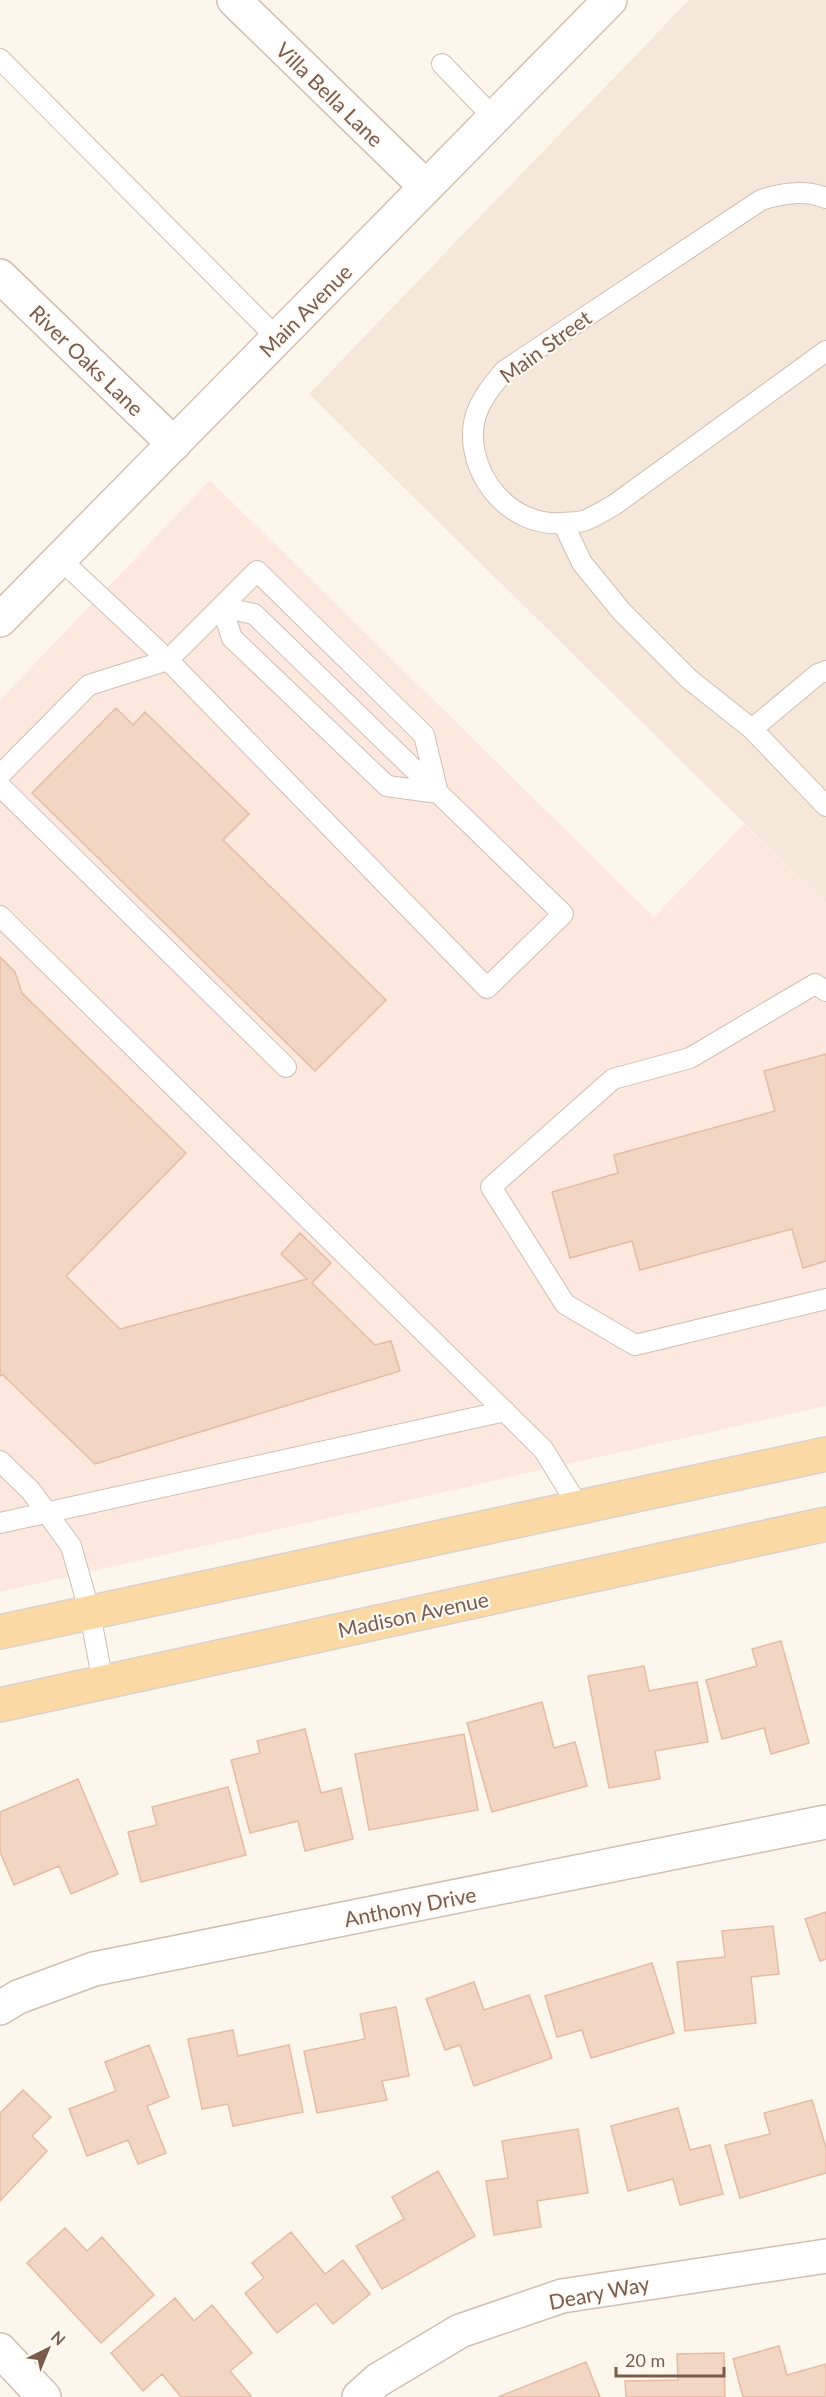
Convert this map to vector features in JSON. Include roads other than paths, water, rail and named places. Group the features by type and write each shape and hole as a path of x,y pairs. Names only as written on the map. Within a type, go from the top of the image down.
{"main road":[{"path":"0,1632 826,1454"},
{"name":"Madison Avenue","path":"0,1705 826,1524"}],"street":[{"name":"Villa Bella Lane","path":"234,0 426,187"},
{"name":"Main Avenue","path":"0,620 610,0"},
{"name":"River Oaks Lane","path":"0,276 174,444"},
{"name":"Anthony Drive","path":"0,2008 18,1997 94,1969 826,1822"},
{"name":"Deary Way","path":"359,2397 378,2380 460,2331 562,2296 826,2256"},
{"path":"0,2350 44,2397"}],"lane":[{"path":"0,59 277,338"},
{"path":"442,64 494,117"},
{"name":"Main Street","path":"826,198 815,194 781,193 741,211 504,371 483,397 473,429 476,463 492,493 518,514 551,524 584,521 614,505 826,351"},
{"path":"563,523 582,563 622,612 689,679 752,729 826,806"},
{"path":"60,559 168,660 487,988 563,915 254,614 222,607"},
{"path":"0,775 89,684 168,660 257,571 424,735 438,793"},
{"path":"222,607 232,638 387,786 438,793"},
{"path":"752,729 818,674 826,671"},
{"path":"0,786 286,1067"},
{"path":"0,916 543,1449 579,1508"},
{"path":"826,991 815,984 690,1058 613,1079 491,1187 565,1304 635,1345 826,1299"},
{"path":"0,1522 505,1411"},
{"path":"0,1461 31,1491 71,1546 90,1613 103,1683"}]}
